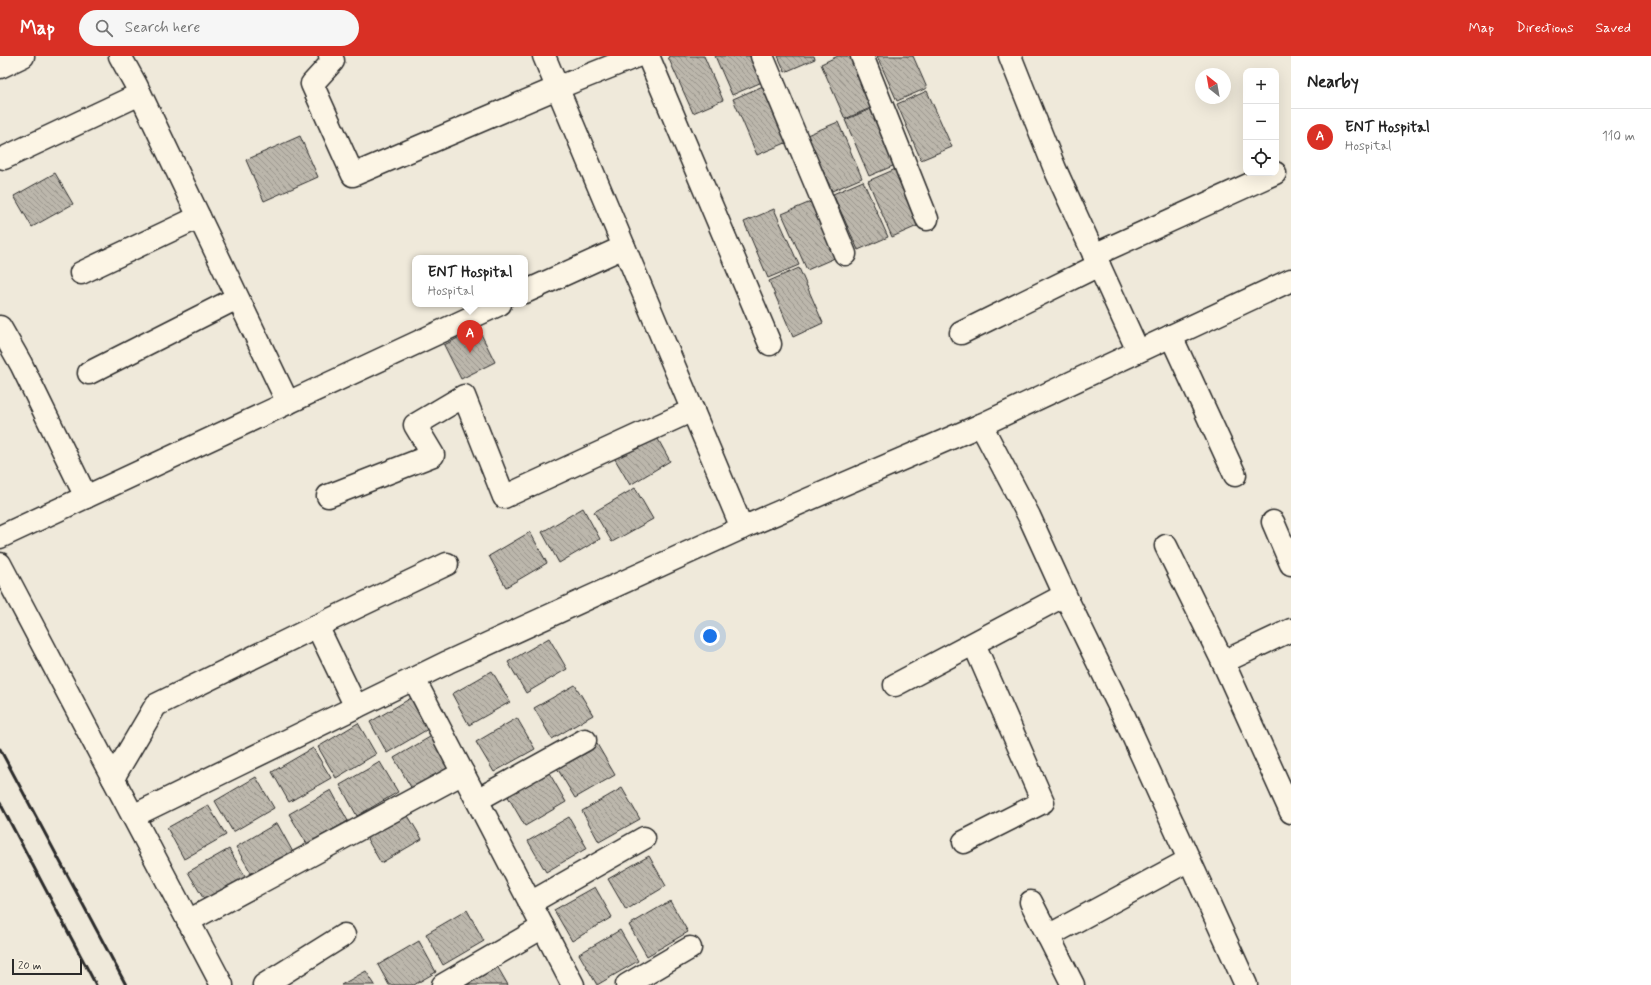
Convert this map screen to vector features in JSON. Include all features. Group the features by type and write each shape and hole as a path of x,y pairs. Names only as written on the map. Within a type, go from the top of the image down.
{"street":[{"path":"0,67 22,56"},
{"path":"120,56 140,94 288,403"},
{"path":"330,56 333,62 312,84 353,175 557,88 637,56"},
{"path":"544,56 742,528"},
{"path":"648,56 770,344"},
{"path":"762,56 845,254"},
{"path":"862,56 927,219"},
{"path":"1010,56 1055,169 1138,351"},
{"path":"4,158 140,94"},
{"path":"1279,172 1291,166"},
{"path":"961,333 1096,260 1270,176"},
{"path":"81,273 199,217"},
{"path":"528,291 624,246"},
{"path":"133,816 414,679 742,528 981,425 1291,280"},
{"path":"89,373 237,298"},
{"path":"0,537 494,307"},
{"path":"0,327 21,364 86,497"},
{"path":"1171,336 1235,475"},
{"path":"328,496 433,455 415,425 464,396 504,496 693,410"},
{"path":"981,425 1029,516 1065,595 1123,714 1246,985"},
{"path":"1273,522 1291,564"},
{"path":"1166,546 1223,662 1291,812"},
{"path":"0,564 222,985"},
{"path":"113,778 156,705 447,564"},
{"path":"895,685 1065,595"},
{"path":"317,626 356,707"},
{"path":"1223,662 1291,630"},
{"path":"964,842 1043,802 974,644"},
{"path":"414,679 573,985"},
{"path":"477,800 585,740"},
{"path":"188,920 463,773"},
{"path":"530,903 644,838"},
{"path":"1048,936 1189,860"},
{"path":"1031,902 1073,985"},
{"path":"443,985 543,927"},
{"path":"264,985 344,935"},
{"path":"627,985 690,948"}],"building":[{"path":"704,56 723,100 693,113 668,57"},
{"path":"715,56 751,56 762,82 732,95"},
{"path":"778,56 814,56 815,59 785,72"},
{"path":"838,56 853,56 875,106 845,119 821,64"},
{"path":"877,56 913,56 927,88 897,101"},
{"path":"763,86 788,142 757,155 733,99"},
{"path":"927,91 952,147 921,160 897,104"},
{"path":"875,107 900,163 869,176 845,120"},
{"path":"838,122 862,178 832,191 807,135"},
{"path":"300,136 318,177 264,201 246,160"},
{"path":"898,168 922,224 892,237 868,181"},
{"path":"55,173 73,204 32,227 14,196"},
{"path":"863,181 888,237 858,250 833,194"},
{"path":"813,201 837,257 807,270 782,214"},
{"path":"774,209 799,265 768,278 744,222"},
{"path":"799,268 823,323 793,337 769,281"},
{"path":"478,328 495,362 461,379 444,345"},
{"path":"653,430 670,461 630,485 612,454"},
{"path":"635,488 653,519 612,542 594,512"},
{"path":"583,508 600,539 559,563 542,532"},
{"path":"530,532 547,563 506,587 489,556"},
{"path":"549,638 567,669 526,693 508,662"},
{"path":"492,671 510,702 469,725 452,694"},
{"path":"575,685 593,715 552,739 534,708"},
{"path":"411,698 428,729 387,753 370,722"},
{"path":"517,718 535,749 494,772 476,742"},
{"path":"358,723 376,754 336,778 318,747"},
{"path":"435,734 453,765 412,789 394,758"},
{"path":"597,744 615,775 575,798 557,768"},
{"path":"313,748 331,778 289,802 272,772"},
{"path":"380,762 398,792 357,816 340,785"},
{"path":"548,771 566,802 525,826 507,795"},
{"path":"256,777 274,808 233,832 215,801"},
{"path":"622,788 640,819 599,842 582,811"},
{"path":"331,790 348,821 307,844 289,814"},
{"path":"208,805 226,835 184,859 167,828"},
{"path":"404,809 422,839 381,863 363,832"},
{"path":"569,817 587,848 546,872 528,841"},
{"path":"277,823 294,854 254,878 236,847"},
{"path":"229,849 247,879 206,903 188,872"},
{"path":"649,856 666,886 626,910 608,879"},
{"path":"595,887 612,917 572,941 554,910"},
{"path":"670,901 688,932 647,956 629,925"},
{"path":"467,910 484,941 443,965 426,934"},
{"path":"620,930 638,961 597,985 579,954"},
{"path":"419,941 436,972 414,985 389,985 378,965"},
{"path":"493,959 508,985 454,985"},
{"path":"366,971 375,985 341,985"}],"railway":[{"path":"0,749 126,985"},
{"path":"0,803 96,985"}],"place":[{"name":"ENT Hospital","path":"470,353"}]}
